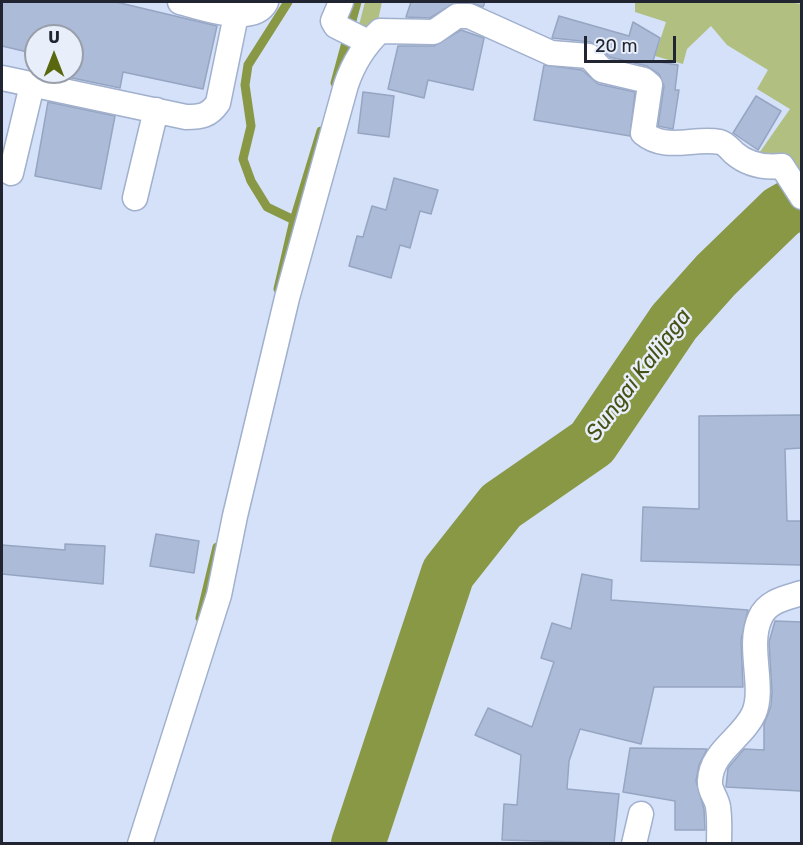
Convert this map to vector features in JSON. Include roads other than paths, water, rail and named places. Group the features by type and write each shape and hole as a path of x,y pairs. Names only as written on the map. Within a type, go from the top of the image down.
{"street":[{"path":"180,2 236,15 252,14 263,7 266,2"},
{"path":"341,2 334,16 336,26 366,41"},
{"path":"2,78 186,117 202,117 212,113 218,103 236,15"},
{"path":"140,843 219,595 235,516 287,298 346,85 366,41 380,31 434,32 457,16 470,16 551,53 589,56 602,70 644,80 650,85 650,98 643,133 650,138 669,144 722,142 749,163 761,166 782,166 801,197"},
{"path":"11,173 32,85"},
{"path":"135,198 156,110"},
{"path":"719,843 718,807 711,792 710,781 713,767 754,713 757,701 755,663 759,620 765,609 776,601 801,593"},
{"path":"634,843 641,814"}],"waterway":[{"path":"288,2 248,65 245,85 251,126 243,159 251,181 267,207 294,220"},
{"path":"335,83 357,2"},
{"path":"278,289 294,220 321,131"},
{"name":"Sungai Kalijaga","path":"358,844 448,573 501,506 592,443 674,322 716,275 781,212 802,200"},
{"path":"200,618 217,547"}]}
